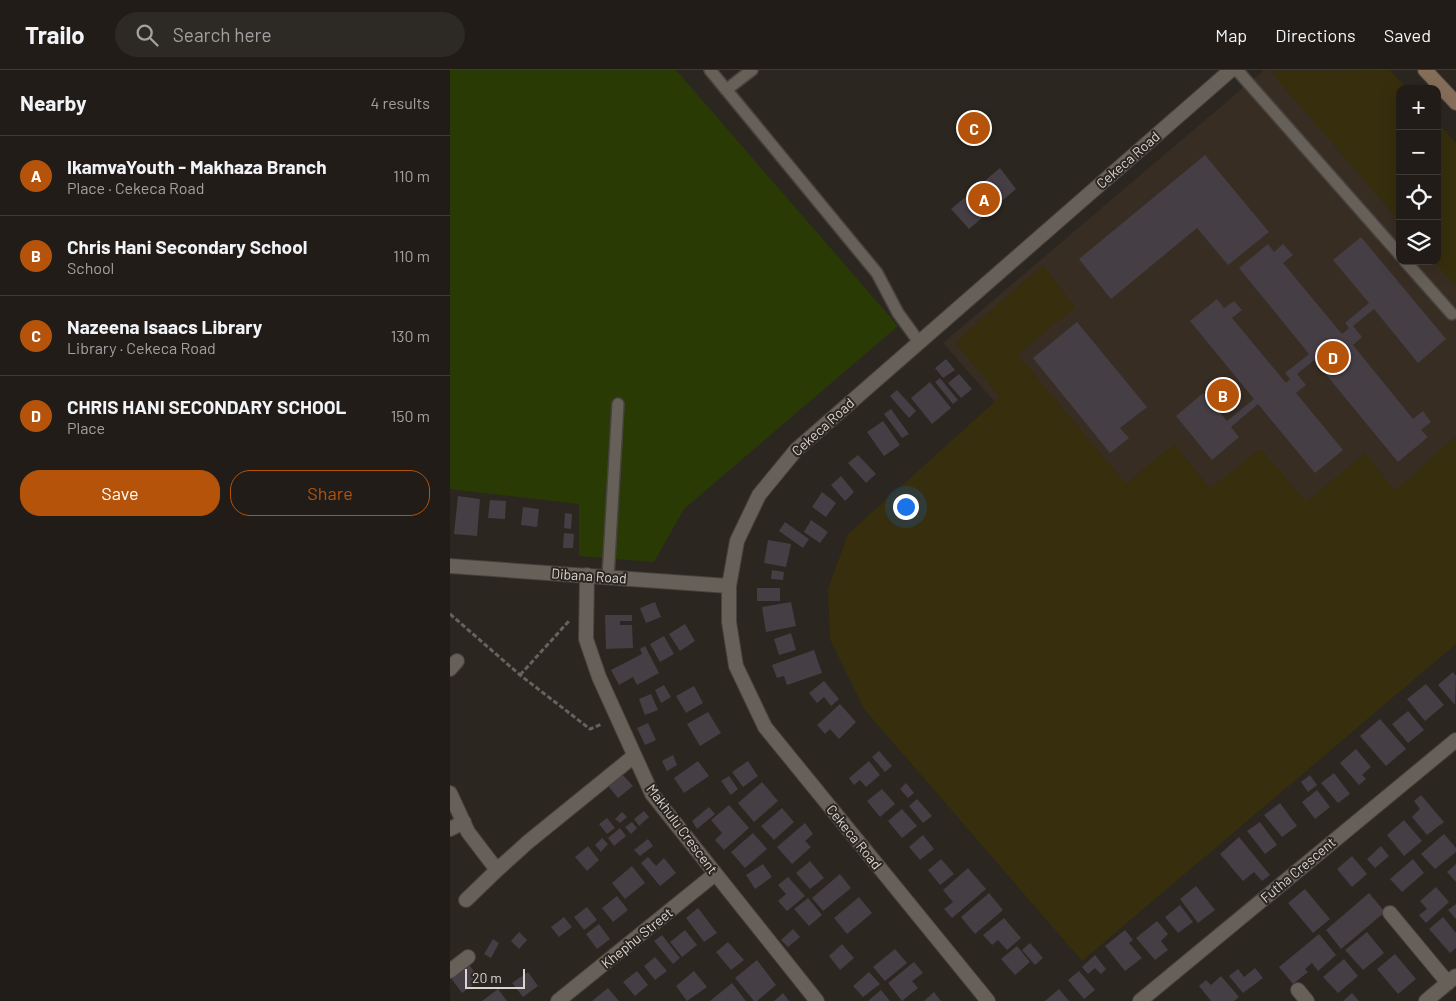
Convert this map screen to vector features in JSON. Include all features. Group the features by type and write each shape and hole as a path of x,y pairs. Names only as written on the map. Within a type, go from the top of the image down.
{"main road":[{"path":"1424,70 1456,103"}],"street":[{"name":"Cekeca Road","path":"988,1001 765,727 736,666 729,622 729,586 737,541 759,495 796,450 1231,70"},
{"name":"Dibana Road","path":"450,566 729,586"},
{"name":"Makhulu Crescent","path":"587,575 586,639 598,677 652,794 817,1001"},
{"name":"Futha Crescent","path":"1144,1000 1456,740"},
{"path":"466,900 528,842 634,756"},
{"path":"450,793 468,832 497,870"},
{"path":"450,829 464,822"},
{"name":"Khephu Street","path":"558,1001 715,874"},
{"path":"1390,913 1452,979 1426,1001"},
{"path":"450,971 468,957"},
{"path":"1298,990 1307,1001"}],"lane":[{"path":"710,70 877,273 898,313 918,342"},
{"path":"726,90 752,70"},
{"path":"1237,70 1396,250"},
{"path":"1409,265 1452,314"},
{"path":"608,577 618,404"}],"path":[{"path":"520,675 586,602"},
{"path":"450,614 520,675 590,729 617,719"}],"shaded area":[{"path":"1264,70 1390,70 1398,85 1396,85 1396,265 1441,265 1441,236 1456,143 1456,447 1215,661 1129,554 943,343"}],"green space":[{"path":"450,70 676,70 898,326 684,509 654,562 579,556 579,504 450,489"}],"sand":[{"path":"1390,70 1403,85 1396,85 1396,217 1270,71"},
{"path":"1441,126 1456,143 1456,287 1437,265 1441,265"},
{"path":"1043,265 1075,307 1018,355 1126,484 1174,444 1210,488 1261,449 1306,502 1365,453 1395,491 1456,436 1456,644 1082,961 864,709 830,639 828,589 848,534 1000,397 955,342"}],"building":[{"path":"1205,155 1269,232 1228,265 1197,228 1111,299 1079,259"},
{"path":"1000,168 1016,189 969,229 951,209"},
{"path":"1361,237 1446,339 1418,363 1374,309 1353,326 1362,337 1353,345 1413,419 1423,411 1431,422 1421,430 1428,437 1398,462 1314,360 1297,374 1306,385 1296,393 1343,450 1315,473 1258,404 1231,427 1239,437 1212,460 1176,416 1203,393 1227,421 1254,399 1190,321 1217,299 1224,308 1234,301 1242,310 1232,318 1286,383 1290,379 1285,373 1309,354 1239,268 1268,244 1274,252 1283,244 1293,255 1283,263 1342,334 1349,328 1345,323 1369,303 1333,260"},
{"path":"1077,322 1147,407 1120,428 1129,438 1110,453 1033,358"},
{"path":"946,359 955,370 943,378 935,368"},
{"path":"959,374 972,389 961,398 948,383"},
{"path":"940,378 958,400 953,404 935,382"},
{"path":"930,382 951,408 932,424 911,398"},
{"path":"897,390 916,411 909,418 890,396"},
{"path":"891,409 909,434 902,438 884,414"},
{"path":"883,421 900,445 884,456 867,432"},
{"path":"858,455 876,474 866,483 848,463"},
{"path":"841,476 854,492 845,501 831,485"},
{"path":"822,492 836,503 826,517 812,507"},
{"path":"458,496 480,499 477,536 454,534"},
{"path":"490,500 506,501 505,519 488,518"},
{"path":"523,507 539,509 537,527 521,525"},
{"path":"565,513 572,514 571,529 564,528"},
{"path":"811,520 828,532 820,543 804,532"},
{"path":"785,522 809,539 803,548 779,531"},
{"path":"564,533 574,534 573,548 563,548"},
{"path":"768,540 791,544 786,567 764,563"},
{"path":"772,570 784,572 783,580 771,579"},
{"path":"757,588 780,588 780,601 757,601"},
{"path":"655,602 661,617 646,623 640,608"},
{"path":"791,602 796,626 766,632 762,607"},
{"path":"605,615 632,615 632,621 620,621 620,625 632,625 633,648 606,649"},
{"path":"685,624 695,641 680,651 669,634"},
{"path":"791,633 796,650 779,655 774,639"},
{"path":"664,636 674,654 660,662 650,644"},
{"path":"645,646 659,673 637,685 633,677 619,685 611,670 642,654 640,649"},
{"path":"814,650 822,673 787,685 784,676 777,678 772,665"},
{"path":"1453,672 1456,676 1455,705 1438,685"},
{"path":"824,681 839,699 831,706 824,697 817,703 809,693"},
{"path":"1426,684 1444,705 1425,721 1407,699"},
{"path":"664,685 671,697 661,703 655,690"},
{"path":"694,686 703,703 686,713 676,696"},
{"path":"651,694 658,710 645,715 639,699"},
{"path":"840,704 856,722 839,739 830,729 825,734 817,725"},
{"path":"1408,711 1424,730 1408,743 1392,724"},
{"path":"708,712 721,733 700,746 687,724"},
{"path":"1380,719 1406,749 1386,766 1360,736"},
{"path":"648,723 656,740 645,745 637,728"},
{"path":"1356,749 1371,767 1362,775 1366,779 1359,785 1340,763"},
{"path":"879,751 892,766 885,772 872,757"},
{"path":"673,755 677,765 667,771 662,761"},
{"path":"698,761 709,776 684,793 674,778"},
{"path":"748,761 758,776 743,787 732,772"},
{"path":"869,761 880,775 866,787 860,780 854,785 849,778"},
{"path":"1334,773 1350,794 1338,803 1321,783"},
{"path":"622,774 633,786 618,798 608,786"},
{"path":"1310,775 1317,785 1308,792 1301,782"},
{"path":"729,776 738,789 731,795 721,781"},
{"path":"762,782 778,801 754,822 738,803"},
{"path":"906,783 914,793 908,798 900,789"},
{"path":"882,789 895,804 880,817 867,801"},
{"path":"1317,790 1330,807 1315,819 1302,802"},
{"path":"1421,795 1444,822 1427,835 1412,817 1420,809 1414,801"},
{"path":"917,799 932,816 923,823 909,806"},
{"path":"1280,803 1297,826 1282,837 1264,815"},
{"path":"729,805 749,828 724,850 715,840 722,833 711,820"},
{"path":"709,807 715,814 697,829 692,821"},
{"path":"782,808 794,822 774,840 761,826"},
{"path":"902,809 917,826 902,838 888,821"},
{"path":"644,811 649,817 639,826 634,819"},
{"path":"622,812 627,817 620,823 615,819"},
{"path":"607,818 615,828 607,834 599,824"},
{"path":"1404,820 1422,841 1404,856 1387,835"},
{"path":"632,822 637,828 631,834 625,827"},
{"path":"1260,822 1277,845 1265,854 1247,831"},
{"path":"805,823 813,834 805,841 811,847 792,864 777,847"},
{"path":"620,828 626,836 614,846 608,838"},
{"path":"753,833 767,849 745,868 731,852"},
{"path":"1444,834 1456,848 1456,852 1435,869 1421,854"},
{"path":"923,835 934,849 920,860 909,847"},
{"path":"1239,837 1270,875 1262,881 1254,872 1243,881 1220,854"},
{"path":"602,838 608,844 601,852 595,845"},
{"path":"648,839 653,846 640,856 634,850"},
{"path":"588,846 599,860 587,871 575,857"},
{"path":"1381,846 1389,856 1375,868 1367,859"},
{"path":"1352,856 1367,874 1352,887 1337,869"},
{"path":"648,857 656,866 664,858 676,873 660,886 641,863"},
{"path":"941,859 954,874 940,885 928,870"},
{"path":"1413,859 1424,873 1402,892 1390,879"},
{"path":"810,861 824,878 810,889 796,873"},
{"path":"763,864 772,877 755,889 746,875"},
{"path":"1456,864 1456,882 1447,872"},
{"path":"632,866 645,883 625,899 612,883"},
{"path":"968,868 986,889 952,918 944,909 953,902 943,890"},
{"path":"840,874 851,888 823,911 812,898"},
{"path":"788,877 805,896 787,911 778,901 786,894 778,885"},
{"path":"1196,886 1215,910 1198,923 1180,899"},
{"path":"1436,887 1449,902 1426,923 1419,915 1427,909 1420,901"},
{"path":"1305,889 1330,919 1313,933 1288,903"},
{"path":"989,893 1003,910 975,934 961,917"},
{"path":"1369,893 1385,912 1341,949 1326,930"},
{"path":"617,896 628,910 613,922 602,908"},
{"path":"859,897 872,913 847,934 834,918"},
{"path":"808,898 822,915 809,926 794,909"},
{"path":"1456,904 1456,919 1448,910"},
{"path":"1180,905 1193,922 1178,933 1165,917"},
{"path":"587,907 597,920 584,930 574,917"},
{"path":"698,908 717,933 704,942 686,918"},
{"path":"564,917 572,927 559,937 551,927"},
{"path":"1443,917 1456,933 1456,948 1450,953 1429,929"},
{"path":"1004,918 1021,938 1007,950 998,940 992,945 983,935"},
{"path":"1157,921 1168,934 1161,941 1168,950 1155,960 1136,938"},
{"path":"599,924 610,939 597,949 586,934"},
{"path":"793,929 800,937 788,947 781,940"},
{"path":"685,930 697,945 682,957 670,942"},
{"path":"1125,930 1133,940 1129,943 1142,958 1125,971 1105,946"},
{"path":"519,932 527,940 519,949 511,941"},
{"path":"1367,932 1384,953 1363,970 1345,950"},
{"path":"1319,934 1336,955 1318,971 1312,963 1305,969 1308,972 1293,984 1279,967"},
{"path":"662,935 680,958 673,964 654,941"},
{"path":"493,939 499,943 491,958 484,954"},
{"path":"728,942 744,960 731,970 716,952"},
{"path":"1030,943 1043,958 1035,965 1022,950"},
{"path":"842,944 854,958 840,970 829,956"},
{"path":"1017,946 1030,962 1015,975 1001,959"},
{"path":"895,949 907,963 885,981 873,967"},
{"path":"1395,954 1416,979 1398,994 1377,969"},
{"path":"1095,955 1106,969 1101,974 1095,968 1088,974 1082,967"},
{"path":"655,957 667,971 655,980 644,966"},
{"path":"1344,959 1358,976 1338,993 1323,977"},
{"path":"757,960 776,985 757,1001 754,1001 735,978"},
{"path":"914,962 923,973 912,981 918,988 902,1001 888,983"},
{"path":"468,963 480,980 462,993 450,977"},
{"path":"1255,968 1263,978 1243,993 1229,976 1238,969 1244,977"},
{"path":"637,971 648,985 635,996 623,982"},
{"path":"694,971 707,987 687,1001 676,986"},
{"path":"1079,971 1095,990 1084,999 1068,980"},
{"path":"528,972 538,986 523,997 512,983"},
{"path":"869,972 880,984 863,997 853,986"},
{"path":"1221,976 1239,997 1234,1001 1211,1001 1199,986 1206,980 1211,985"},
{"path":"732,983 746,1001 710,1001"},
{"path":"608,988 619,1001 592,1001"},
{"path":"498,989 507,1001 482,1001"},
{"path":"1059,989 1069,1001 1045,1001"},
{"path":"881,990 890,1001 868,1001"},
{"path":"934,992 941,1001 924,1001"},
{"path":"783,993 789,1001 774,1001"},
{"path":"1352,993 1359,1001 1343,1001"}],"place":[{"name":"Nazeena Isaacs Library","path":"974,128"},
{"name":"IkamvaYouth - Makhaza Branch","path":"984,199"},
{"name":"CHRIS HANI SECONDARY SCHOOL","path":"1333,357"},
{"name":"Chris Hani Secondary School","path":"1223,395"}]}
